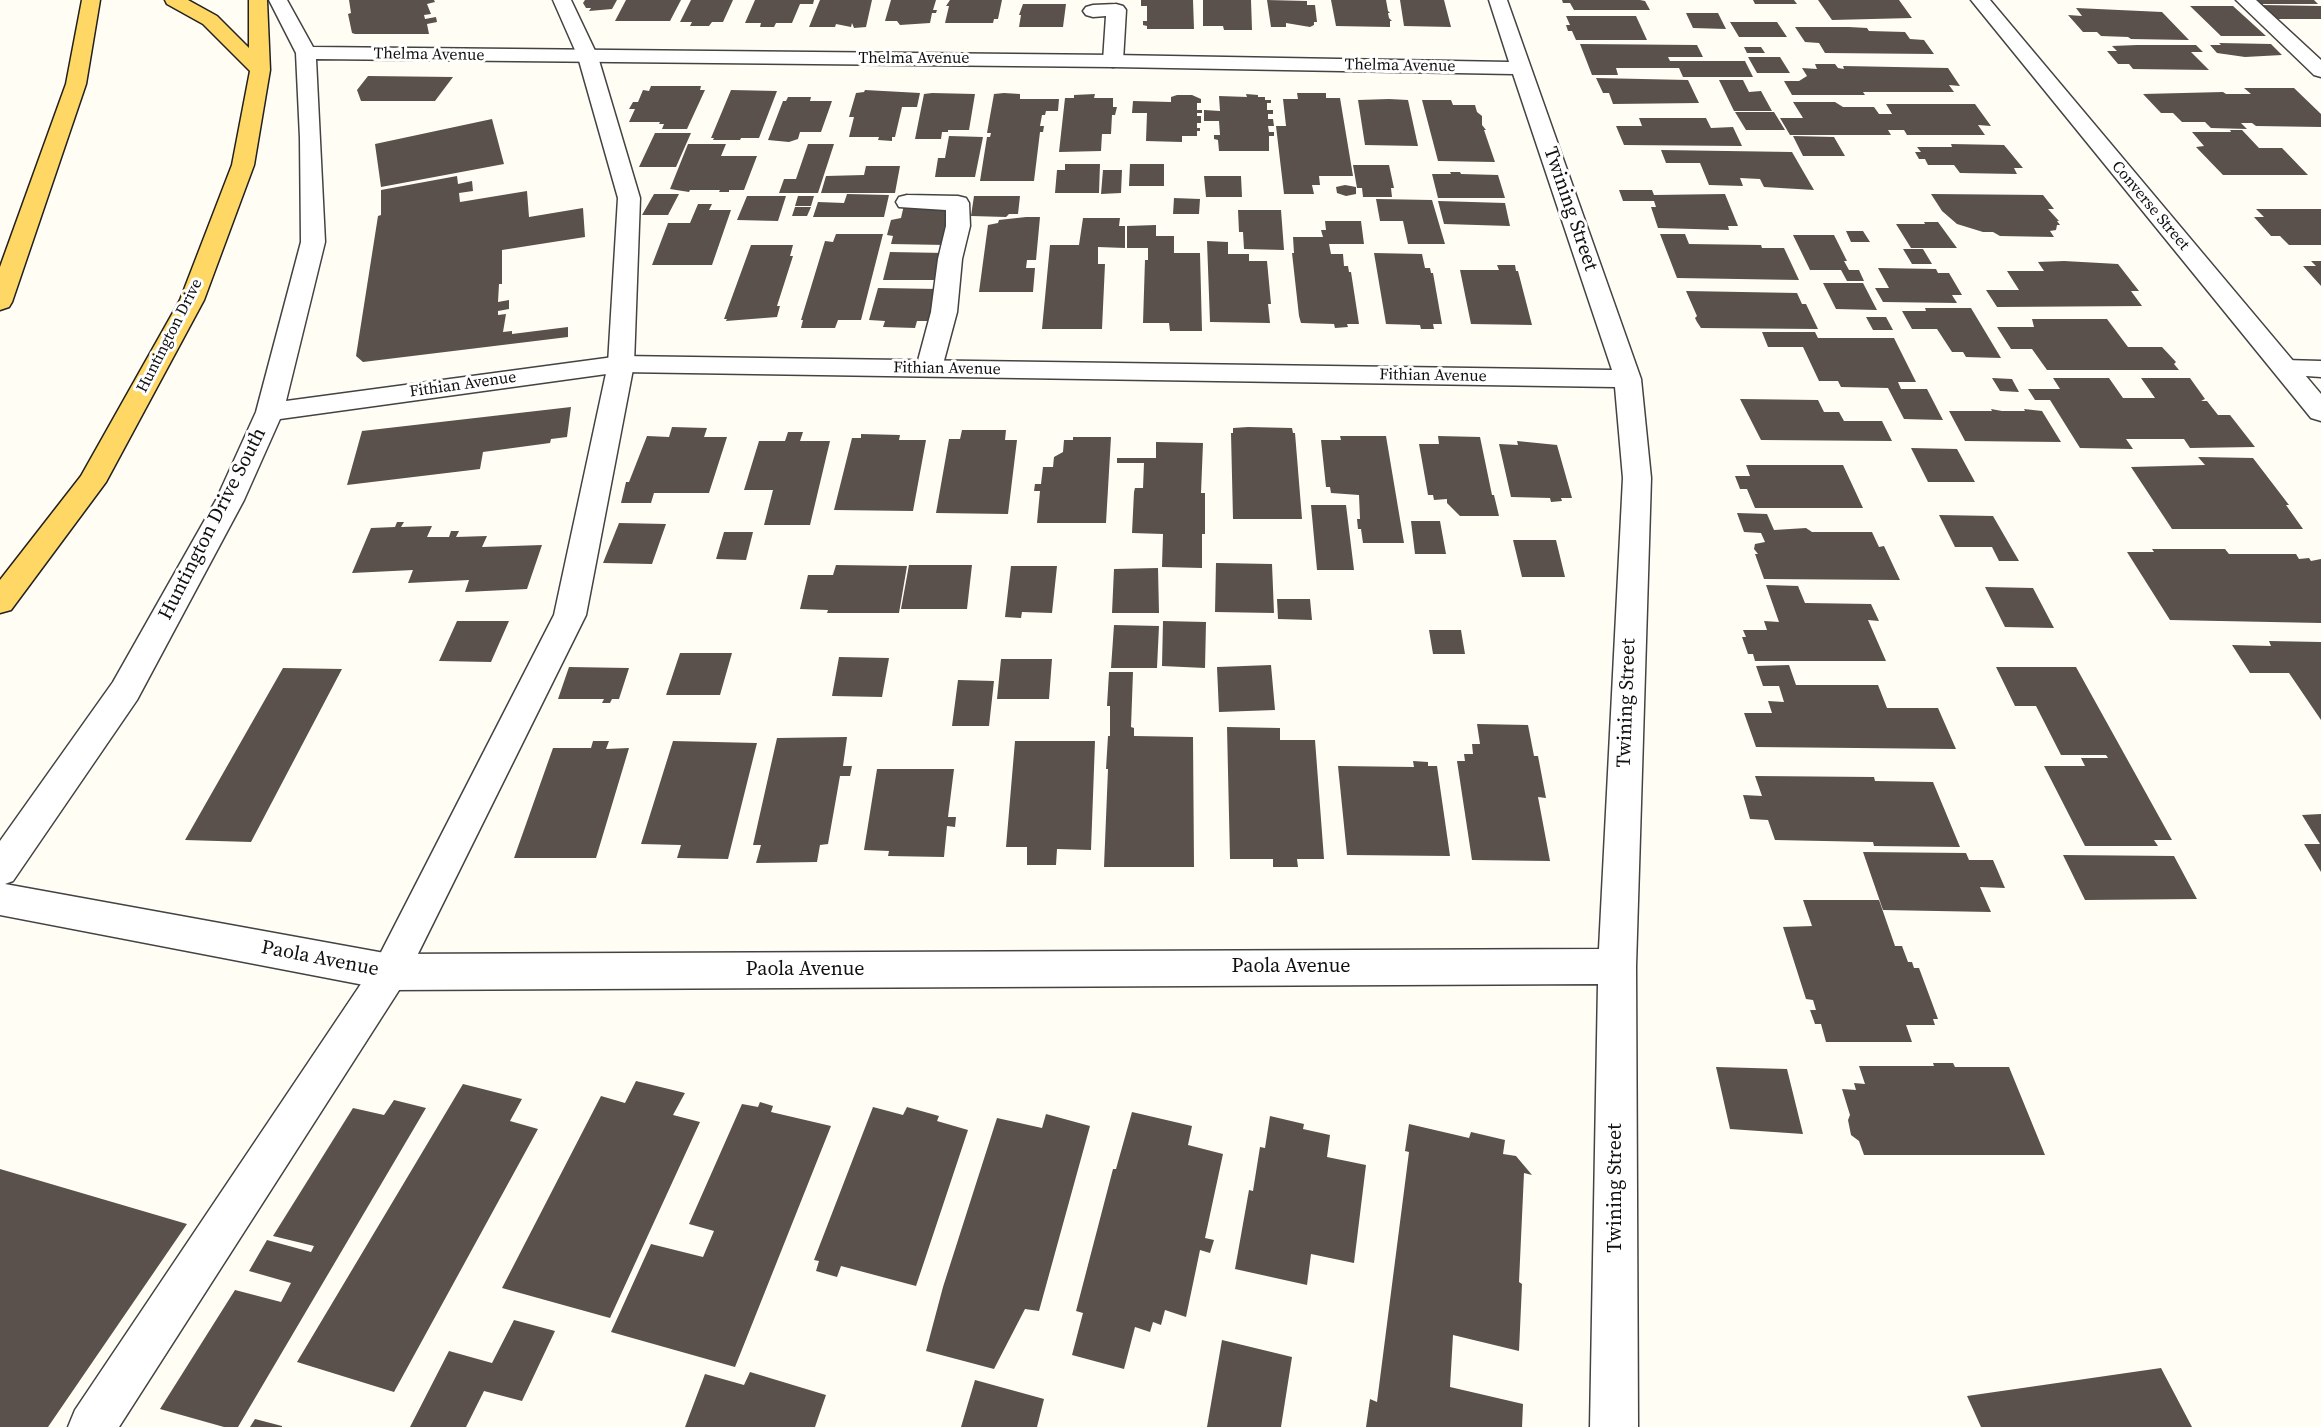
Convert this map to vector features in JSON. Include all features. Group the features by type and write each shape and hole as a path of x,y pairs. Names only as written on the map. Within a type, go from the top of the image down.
{"main road":[{"path":"0,302 76,84 91,0"},
{"path":"174,0 210,20 260,70"},
{"name":"Huntington Drive","path":"0,602 92,482 192,300 243,165 260,70 258,0"},
{"path":"0,259 34,209"}],"street":[{"name":"Huntington Drive South","path":"0,870 125,691 230,500 270,412 313,242 311,138 306,53 278,0"},
{"path":"92,1427 390,972 570,615 621,364 629,198 588,57 562,0"},
{"name":"Twining Street","path":"1498,0 1628,380 1636,478 1617,966 1614,1427"},
{"name":"Converse Street","path":"1980,0 2321,412"},
{"path":"2245,0 2321,71"},
{"path":"1093,11 1116,10 1113,61"},
{"name":"Thelma Avenue","path":"306,53 1113,61 1523,68"},
{"path":"907,202 958,203 958,225 950,259 944,312 934,341 929,368"},
{"name":"Fithian Avenue","path":"270,412 621,364 1628,380"},
{"path":"2285,368 2321,369"},
{"name":"Paola Avenue","path":"0,899 390,972 1617,966"}],"building":[{"path":"349,0 434,0 435,2 427,4 431,14 424,15 425,19 436,17 437,22 427,24 429,34 355,34 352,33 348,14 351,13"},
{"path":"585,0 617,0 612,9 589,11 591,8 586,8 583,3"},
{"path":"626,0 681,0 670,21 615,21"},
{"path":"691,0 733,0 723,22 712,22 709,26 690,26 692,22 680,22"},
{"path":"755,0 814,0 813,4 800,4 792,23 776,23 774,27 760,27 761,23 745,23"},
{"path":"820,0 872,0 866,27 854,28 852,23 851,27 836,24 835,27 809,27"},
{"path":"891,0 936,0 933,10 937,10 936,13 932,13 930,23 900,25 897,21 885,21"},
{"path":"950,0 1002,0 998,19 994,19 993,23 945,23 949,6 946,6"},
{"path":"1141,0 1193,0 1194,29 1147,29 1143,21 1147,21 1147,6 1141,6"},
{"path":"1203,0 1251,0 1252,30 1224,30 1223,26 1203,26"},
{"path":"1267,0 1307,1 1307,5 1315,5 1317,22 1310,27 1286,23 1286,27 1271,27"},
{"path":"1331,0 1386,0 1390,13 1388,13 1389,18 1392,21 1390,21 1390,27 1336,26"},
{"path":"1400,0 1444,0 1451,27 1404,26"},
{"path":"1562,0 1640,0 1645,1 1650,10 1574,10 1570,3 1563,3"},
{"path":"1753,0 1794,0 1797,4 1755,4"},
{"path":"1818,0 1899,0 1912,18 1832,20"},
{"path":"2255,0 2314,0 2318,4 2260,4"},
{"path":"1023,4 1066,4 1063,27 1019,27 1021,15 1019,15"},
{"path":"2261,5 2321,6 2321,19 2275,19"},
{"path":"2190,6 2233,6 2266,36 2221,36"},
{"path":"2076,8 2162,12 2189,40 2131,39 2101,36 2097,32 2083,32 2068,15 2082,16"},
{"path":"1686,13 1718,13 1726,29 1693,28"},
{"path":"1566,16 1636,16 1647,40 1576,40 1572,31 1568,31 1566,25 1570,25"},
{"path":"1730,22 1777,22 1787,37 1739,37"},
{"path":"1795,27 1849,27 1867,28 1869,31 1905,32 1910,39 1924,40 1934,54 1825,53 1819,43 1805,42"},
{"path":"2219,43 2271,44 2282,55 2245,57 2217,53 2210,45 2221,45"},
{"path":"1580,44 1697,45 1703,57 1668,57 1670,61 1745,61 1753,77 1683,77 1679,68 1616,68 1618,75 1592,75"},
{"path":"2196,45 2203,52 2191,52 2209,70 2133,69 2129,64 2118,64 2107,51 2117,51 2112,46"},
{"path":"1744,47 1761,47 1765,53 1747,53"},
{"path":"1748,57 1780,57 1790,73 1757,73"},
{"path":"1815,64 1835,64 1838,68 1844,69 1843,66 1948,68 1960,86 1949,85 1954,92 1792,95 1784,81 1799,81 1807,76 1802,68 1817,69"},
{"path":"368,76 453,77 435,101 361,101 357,90"},
{"path":"1596,78 1688,80 1699,103 1613,104 1609,93 1603,93"},
{"path":"1719,80 1743,80 1749,92 1761,91 1772,111 1734,111"},
{"path":"651,86 701,86 700,90 705,90 687,129 662,129 664,124 659,124 660,122 629,122 635,109 629,109 633,102 638,102 643,90 649,91"},
{"path":"2244,88 2294,88 2321,114 2321,127 2256,126 2252,123 2241,123 2247,129 2211,128 2205,122 2182,122 2173,113 2161,113 2143,94 2223,92 2251,94"},
{"path":"731,90 777,91 759,138 713,140 714,138 711,138"},
{"path":"865,90 920,93 917,107 902,107 892,141 878,140 879,137 849,137 854,117 849,117 856,93"},
{"path":"1297,93 1326,93 1326,98 1340,98 1353,176 1319,176 1320,185 1312,185 1314,194 1284,194 1276,126 1286,126 1283,99 1298,99"},
{"path":"924,94 975,94 969,130 948,130 948,132 942,132 941,139 915,139"},
{"path":"994,94 1020,94 1020,99 1059,99 1058,111 1046,111 1045,115 1042,115 1040,126 1044,126 1043,132 1040,132 1034,181 980,181 987,137 990,137 991,133 987,133"},
{"path":"1095,94 1094,98 1113,98 1113,107 1117,107 1115,115 1112,115 1111,134 1102,134 1101,151 1059,152 1065,98"},
{"path":"1246,94 1258,95 1258,97 1265,97 1265,100 1271,100 1271,103 1267,103 1267,110 1273,110 1273,114 1268,114 1268,119 1273,119 1274,126 1268,126 1269,132 1274,132 1274,136 1269,136 1269,151 1219,151 1218,140 1214,139 1214,135 1220,135 1219,121 1204,121 1204,110 1220,111 1219,96 1247,97"},
{"path":"1192,95 1201,99 1201,103 1197,103 1197,110 1202,110 1202,113 1197,113 1197,116 1201,116 1201,123 1197,123 1200,131 1197,131 1197,136 1182,136 1182,142 1146,141 1147,113 1132,113 1133,101 1171,102 1171,97"},
{"path":"788,97 811,97 810,101 832,101 821,132 800,132 798,139 789,142 768,140 783,101 786,101"},
{"path":"1358,100 1408,100 1418,146 1365,145"},
{"path":"1422,100 1451,100 1453,105 1475,105 1477,112 1482,116 1482,125 1486,130 1484,130 1495,162 1438,161"},
{"path":"1793,102 1835,102 1843,107 1874,107 1879,114 1892,114 1886,104 1975,104 1991,126 1978,125 1985,135 1907,135 1904,130 1888,130 1891,135 1790,135 1780,118 1803,118"},
{"path":"1735,112 1774,112 1785,130 1746,130"},
{"path":"1639,118 1706,118 1711,128 1733,127 1742,146 1624,145 1616,126 1642,126"},
{"path":"492,119 504,164 381,187 375,144"},
{"path":"2230,130 2242,130 2259,148 2282,148 2308,175 2223,175 2196,147 2204,146 2192,132 2231,132"},
{"path":"655,133 691,133 676,167 639,167"},
{"path":"949,136 983,137 975,177 935,177 938,158 945,158"},
{"path":"1793,136 1834,137 1845,156 1803,156"},
{"path":"688,144 726,144 721,156 757,156 744,190 719,192 720,190 690,190 689,192 670,189"},
{"path":"808,144 834,144 818,193 779,193 784,179 796,179"},
{"path":"1951,144 2004,145 2023,168 2014,168 2017,174 1960,173 1954,165 1928,165 1925,159 1919,159 1915,152 1921,152 1917,147 1952,147"},
{"path":"1661,150 1792,152 1814,190 1764,187 1760,179 1740,178 1743,186 1709,185 1700,163 1666,163"},
{"path":"1065,164 1100,164 1099,193 1055,193 1057,170 1065,170"},
{"path":"1130,164 1164,164 1164,186 1129,186"},
{"path":"1353,165 1389,165 1394,188 1391,188 1392,197 1363,197 1362,188 1357,188"},
{"path":"866,166 900,166 895,193 821,193 826,176 864,175"},
{"path":"1103,170 1122,170 1121,193 1101,194"},
{"path":"1450,172 1498,175 1505,198 1438,198 1432,174 1451,174"},
{"path":"457,176 458,184 472,181 473,191 459,193 460,202 527,191 529,217 583,208 585,237 502,250 502,284 499,284 498,302 509,300 509,309 498,311 498,315 506,314 503,332 512,331 512,334 568,327 568,337 363,362 356,356 378,216 381,215 381,190"},
{"path":"1204,176 1241,176 1242,197 1206,197"},
{"path":"1345,185 1356,187 1356,194 1346,196 1337,193 1336,187"},
{"path":"1619,190 1652,190 1654,195 1725,194 1738,226 1728,226 1729,230 1658,228 1651,207 1656,207 1654,201 1623,201"},
{"path":"654,194 679,194 668,215 642,215"},
{"path":"847,194 889,195 884,217 813,217 818,202 844,203"},
{"path":"1931,194 2043,195 2054,209 2048,209 2060,225 2057,225 2056,230 2050,231 2054,237 2000,236 1993,232 1983,232 1957,224 1942,211"},
{"path":"747,196 786,196 778,221 737,220"},
{"path":"798,196 814,196 811,206 795,206"},
{"path":"974,196 1020,196 1018,214 1009,214 1006,217 971,216"},
{"path":"1174,198 1200,199 1199,214 1173,214"},
{"path":"1376,199 1432,200 1445,244 1408,244 1403,221 1380,221"},
{"path":"1438,201 1505,203 1510,226 1444,224"},
{"path":"698,204 712,204 709,210 731,210 712,265 652,265 668,223 690,223"},
{"path":"904,205 952,205 946,245 891,244 893,236 887,235 891,220 901,218"},
{"path":"795,207 811,207 807,216 792,216"},
{"path":"2256,209 2321,209 2321,245 2289,245 2280,236 2271,236 2254,217 2264,217"},
{"path":"1238,210 1281,210 1284,250 1244,249 1243,232 1239,232"},
{"path":"1040,217 1036,260 1027,260 1026,268 1035,268 1033,292 979,292 988,225 998,223 999,220"},
{"path":"1083,218 1120,218 1119,226 1125,226 1125,248 1098,247 1098,264 1105,264 1102,329 1042,329 1050,245 1079,245"},
{"path":"1325,221 1361,221 1364,244 1329,244 1331,254 1343,254 1344,266 1348,266 1351,272 1359,324 1347,324 1348,327 1335,328 1334,324 1301,323 1299,316 1292,253 1294,253 1293,237 1323,237 1321,230 1326,230"},
{"path":"1924,222 1938,222 1957,248 1911,248 1896,224 1925,224"},
{"path":"1156,225 1156,236 1174,236 1174,253 1200,253 1202,331 1170,331 1169,323 1143,323 1145,260 1148,260 1148,248 1127,248 1127,226"},
{"path":"1846,231 1863,231 1870,242 1851,242"},
{"path":"836,234 883,234 861,320 838,320 835,328 801,328 803,320 801,320 825,241 833,242"},
{"path":"1660,234 1685,234 1689,244 1761,245 1762,248 1784,248 1799,280 1677,278"},
{"path":"1793,235 1834,235 1849,270 1859,270 1864,281 1847,281 1841,270 1810,270"},
{"path":"1207,241 1228,242 1228,254 1249,254 1249,261 1267,261 1271,304 1268,304 1270,323 1210,322"},
{"path":"751,245 793,245 790,256 793,256 777,306 780,306 777,317 726,321 727,319 724,319"},
{"path":"1903,249 1923,249 1932,264 1912,264"},
{"path":"890,252 946,253 941,280 883,280"},
{"path":"1374,253 1422,254 1425,268 1430,268 1433,273 1442,324 1433,324 1434,329 1421,329 1420,325 1386,324"},
{"path":"2311,261 2321,261 2321,286 2303,266 2316,266"},
{"path":"2038,262 2118,264 2139,291 2131,291 2142,306 1997,307 1986,290 2019,290 2007,271 2044,271"},
{"path":"1497,265 1515,265 1532,325 1471,324 1460,270 1499,270"},
{"path":"1878,268 1936,269 1938,273 1949,273 1962,295 1952,295 1957,303 1883,302 1875,288 1889,288"},
{"path":"1823,283 1863,283 1877,310 1836,309"},
{"path":"878,288 939,289 932,321 917,321 915,328 883,327 885,321 869,320"},
{"path":"1686,291 1797,293 1802,304 1806,304 1818,329 1701,328 1695,318 1697,316"},
{"path":"1925,308 1971,308 2001,358 1966,357 1963,352 1952,352 1937,329 1912,329 1902,311 1926,311"},
{"path":"1866,317 1886,317 1893,330 1873,330"},
{"path":"2032,319 2107,319 2128,347 2162,347 2176,362 2174,364 2179,370 2047,370 2032,349 2011,349 1997,327 2034,327"},
{"path":"1762,332 1815,332 1818,338 1894,338 1916,382 1898,382 1901,389 1927,389 1943,420 1904,419 1888,388 1841,387 1838,381 1819,381 1803,347 1768,347"},
{"path":"1992,378 2012,379 2019,392 2000,391"},
{"path":"2053,378 2109,378 2123,398 2155,398 2141,378 2190,378 2205,399 2201,401 2207,401 2218,415 2230,415 2255,447 2190,448 2184,439 2126,439 2133,449 2080,448 2050,400 2035,400 2028,389 2060,389"},
{"path":"1740,399 1818,400 1824,412 1839,412 1844,421 1882,421 1892,441 1761,440"},
{"path":"571,407 567,437 551,439 550,443 483,452 480,469 347,485 362,431"},
{"path":"1991,409 2042,411 2061,442 1965,441 1949,411 1992,411"},
{"path":"672,427 707,428 704,437 727,437 709,493 654,493 651,503 621,503 626,482 629,482 647,436 669,437"},
{"path":"1233,428 1292,428 1295,433 1302,519 1233,519 1231,433 1233,433"},
{"path":"962,430 1006,430 1005,440 1017,440 1008,514 936,513 949,439 960,439"},
{"path":"788,432 803,432 800,441 830,441 810,525 764,525 773,490 744,490 759,441 785,441"},
{"path":"861,434 900,435 899,440 926,440 913,511 834,510 852,438 861,438"},
{"path":"1340,436 1386,436 1404,543 1363,543 1357,519 1360,519 1359,495 1331,493 1330,487 1326,487 1321,440 1341,440"},
{"path":"1438,436 1480,437 1492,495 1494,495 1499,516 1460,516 1447,503 1447,499 1434,500 1433,495 1428,495 1419,444 1439,444"},
{"path":"1073,437 1111,437 1106,523 1037,523 1040,491 1034,491 1035,484 1041,484 1043,467 1053,467 1054,457 1063,452 1064,440 1073,440"},
{"path":"1517,441 1557,445 1572,498 1561,498 1562,501 1551,502 1550,498 1511,497 1499,444 1518,445"},
{"path":"1156,442 1203,443 1201,493 1205,493 1205,534 1202,534 1202,568 1162,567 1163,534 1132,533 1134,492 1135,488 1143,488 1144,463 1117,463 1117,458 1156,458"},
{"path":"1911,448 1957,449 1975,482 1928,482"},
{"path":"2198,457 2253,458 2289,505 2286,505 2303,529 2172,529 2131,467 2205,465"},
{"path":"1746,465 1843,465 1863,508 1755,508 1747,489 1740,489 1735,476 1750,476"},
{"path":"1311,505 1346,505 1354,570 1317,570"},
{"path":"1737,513 1767,514 1774,530 1806,528 1812,532 1872,532 1879,547 1884,546 1900,580 1764,579 1755,554 1758,554 1754,549 1755,544 1765,542 1761,533 1744,532"},
{"path":"1939,515 1993,516 2019,561 1999,561 1992,547 1955,547"},
{"path":"1411,521 1440,521 1446,554 1415,554"},
{"path":"397,522 404,522 401,527 432,526 427,537 449,537 451,531 459,531 456,537 487,536 482,547 542,545 527,589 465,592 469,580 408,583 413,570 352,573 371,528 395,527"},
{"path":"619,523 666,524 652,564 603,563"},
{"path":"724,532 753,532 746,560 716,559"},
{"path":"1513,540 1556,540 1565,577 1522,577"},
{"path":"2152,549 2225,549 2229,554 2296,554 2299,559 2309,558 2311,561 2321,559 2321,623 2170,620 2127,552 2154,552"},
{"path":"1216,563 1272,564 1274,613 1215,612"},
{"path":"836,565 907,566 899,613 827,613 828,610 800,609 808,575 833,575"},
{"path":"909,565 972,565 967,609 901,609"},
{"path":"1011,566 1057,566 1052,613 1022,612 1021,618 1005,617"},
{"path":"1158,568 1159,613 1112,613 1114,569"},
{"path":"1766,585 1798,586 1805,603 1871,604 1879,621 1868,620 1886,661 1755,661 1753,654 1748,654 1742,637 1746,637 1743,630 1767,630 1764,621 1779,622"},
{"path":"1985,587 2033,588 2054,628 2005,627"},
{"path":"1277,599 1310,599 1312,620 1278,619"},
{"path":"457,621 509,621 491,662 439,661"},
{"path":"1163,621 1206,622 1205,668 1162,666"},
{"path":"1114,625 1159,626 1157,668 1111,668"},
{"path":"1429,630 1461,630 1465,654 1433,654"},
{"path":"2269,641 2321,642 2321,720 2289,673 2250,673 2232,645 2271,646"},
{"path":"680,653 732,653 720,695 666,695"},
{"path":"839,657 889,658 882,697 832,696"},
{"path":"1001,659 1052,659 1049,699 997,699"},
{"path":"1271,665 1275,710 1219,712 1217,667"},
{"path":"1789,665 1796,685 1878,685 1887,708 1938,708 1956,749 1756,747 1744,713 1772,713 1768,701 1784,702 1779,686 1763,686 1756,666"},
{"path":"569,667 629,668 619,699 612,699 610,703 602,703 604,699 558,699"},
{"path":"1996,667 2076,667 2172,840 2154,840 2158,846 2085,846 2044,766 2085,766 2081,758 2108,758 2106,755 2061,755 2036,706 2015,706"},
{"path":"283,668 342,669 251,842 185,840"},
{"path":"1109,672 1133,672 1131,727 1134,728 1134,736 1193,737 1194,867 1104,867 1108,769 1106,769 1108,736 1110,736 1110,706 1107,706"},
{"path":"958,680 994,681 989,726 952,726"},
{"path":"1477,724 1528,725 1534,756 1538,756 1546,798 1538,797 1550,861 1472,860 1457,761 1465,761 1464,754 1473,754 1472,744 1480,744"},
{"path":"1227,727 1280,728 1280,740 1315,740 1324,859 1297,859 1298,867 1273,867 1273,859 1230,859"},
{"path":"847,737 843,766 852,766 850,776 840,776 828,844 820,845 817,862 756,863 761,845 753,845 777,738"},
{"path":"593,741 609,741 606,749 629,748 596,858 514,858 553,748 591,748"},
{"path":"673,741 757,743 728,859 677,858 681,845 641,844"},
{"path":"1015,741 1095,741 1091,850 1057,849 1056,865 1027,865 1027,847 1006,847"},
{"path":"1413,761 1428,762 1428,766 1437,766 1450,856 1347,855 1338,766 1414,767"},
{"path":"877,769 954,769 948,817 956,817 955,827 947,826 944,857 888,856 889,851 864,850"},
{"path":"1755,776 1874,777 1875,781 1933,782 1960,847 1874,846 1873,842 1775,840 1768,820 1750,819 1743,795 1762,796"},
{"path":"2321,814 2321,872 2304,844 2320,844 2302,815"},
{"path":"1863,852 1966,853 1969,860 1993,860 2005,888 1980,887 1991,912 1883,910"},
{"path":"2063,855 2174,856 2197,899 2085,900"},
{"path":"1803,900 1879,900 1895,946 1902,946 1908,962 1912,962 1914,968 1919,968 1938,1019 1933,1019 1935,1025 1906,1025 1912,1042 1826,1042 1821,1024 1815,1024 1810,1010 1816,1010 1813,1000 1806,999 1783,927 1812,926"},
{"path":"1933,1063 1953,1063 1955,1067 2009,1067 2045,1155 1864,1155 1859,1141 1851,1135 1848,1120 1850,1115 1842,1089 1856,1090 1854,1083 1865,1084 1859,1066 1934,1066"},
{"path":"1716,1067 1787,1069 1803,1134 1730,1129"},
{"path":"636,1081 685,1093 673,1115 700,1122 610,1318 502,1288 601,1096 625,1103"},
{"path":"463,1084 522,1099 510,1121 538,1129 394,1392 297,1362"},
{"path":"394,1100 426,1108 238,1427 224,1427 160,1409 235,1290 281,1302 291,1283 249,1271 267,1240 311,1252 314,1246 273,1236 353,1108 384,1115"},
{"path":"760,1102 773,1106 771,1112 831,1126 735,1367 611,1332 651,1244 703,1257 714,1231 689,1224 742,1104 758,1107"},
{"path":"873,1107 903,1115 907,1107 939,1116 937,1121 968,1130 916,1286 841,1266 837,1277 816,1271 819,1261 814,1260"},
{"path":"1132,1112 1192,1126 1188,1145 1223,1154 1205,1238 1214,1240 1210,1253 1200,1250 1186,1317 1165,1310 1161,1325 1153,1322 1150,1332 1135,1327 1124,1369 1072,1355 1083,1313 1076,1311 1113,1169 1116,1169"},
{"path":"1046,1114 1090,1126 1039,1311 1025,1309 994,1369 926,1351 943,1287 997,1118 1042,1128"},
{"path":"1270,1116 1304,1124 1303,1129 1330,1135 1327,1157 1366,1165 1354,1263 1311,1254 1307,1285 1235,1269 1249,1190 1253,1191 1260,1147 1265,1148"},
{"path":"1409,1124 1469,1138 1471,1132 1505,1140 1503,1154 1516,1156 1532,1175 1524,1173 1519,1282 1522,1284 1519,1351 1453,1335 1450,1387 1523,1404 1522,1427 1366,1427 1370,1399 1377,1402 1409,1152 1405,1151"},
{"path":"0,1169 187,1224 48,1427 0,1427"},
{"path":"514,1320 555,1331 522,1401 484,1391 466,1427 410,1427 449,1351 492,1363"},
{"path":"1222,1340 1292,1357 1281,1427 1207,1427"},
{"path":"2161,1368 2192,1427 1981,1427 1967,1396"},
{"path":"750,1372 826,1395 815,1427 685,1427 705,1374 744,1385"},
{"path":"975,1380 1044,1399 1037,1427 961,1427"},
{"path":"255,1419 282,1426 282,1427 250,1427"}]}
